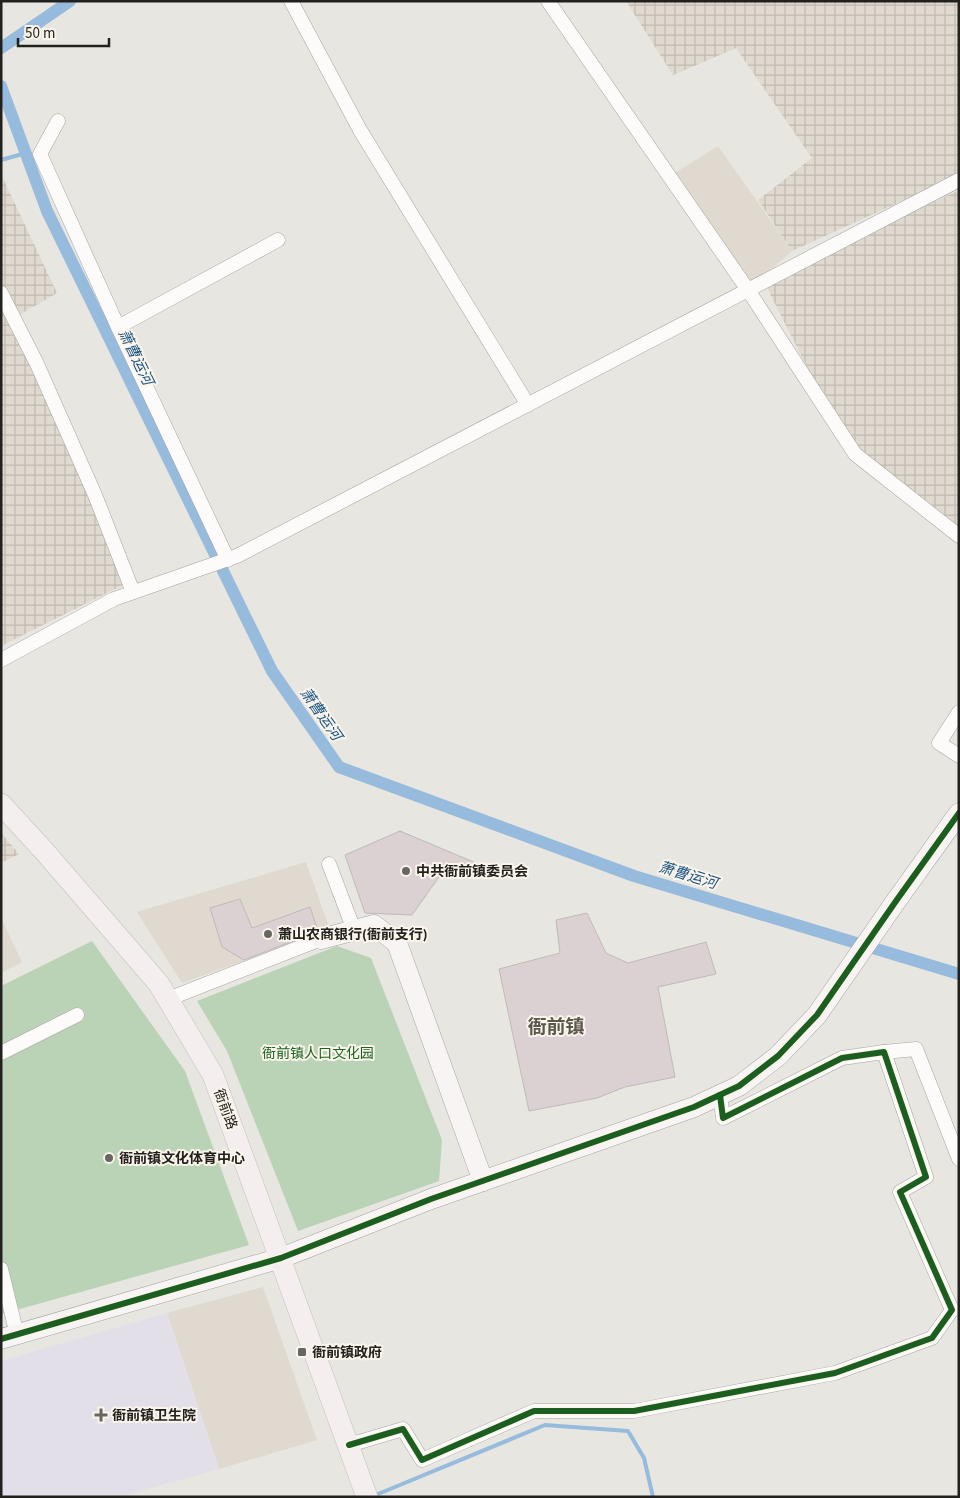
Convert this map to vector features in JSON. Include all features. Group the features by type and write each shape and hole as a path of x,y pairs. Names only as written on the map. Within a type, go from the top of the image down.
{"main road":[{"name":"衙前路","path":"1,804 159,984 214,1075 367,1497"}],"street":[{"path":"291,1 360,130 528,405"},
{"path":"548,1 748,290 856,454 959,536"},
{"path":"58,121 40,154 118,327 232,558"},
{"path":"1,660 114,599 232,558 959,180"},
{"path":"118,327 278,240"},
{"path":"1,293 37,364 95,495 133,592"},
{"path":"959,712 939,743 959,756"},
{"path":"1,1269 9,1337 281,1258 431,1199 694,1107 739,1086 778,1056 817,1015 959,812"},
{"path":"329,864 354,930"},
{"path":"168,999 321,939 374,925 397,943 483,1181"},
{"path":"1,1053 77,1015"},
{"path":"720,1095 724,1118 842,1058 916,1049 959,1159"},
{"path":"349,1445 403,1429 422,1460 534,1411 634,1411 835,1373 932,1338 952,1310 900,1192 926,1176 884,1052"}],"shaded area":[{"path":"626,1 959,1 959,175 792,251 758,200 812,158 736,48 673,75"},
{"path":"718,146 792,251 748,290 670,176"},
{"path":"1,174 57,293 14,318 129,582 1,646"},
{"path":"959,190 959,527 884,476 835,422 764,282"},
{"path":"1,833 19,854 1,863"},
{"path":"306,862 330,930 182,983 137,912"},
{"path":"1,918 22,962 1,973"},
{"path":"263,1287 317,1440 219,1469 167,1313"},
{"name":"衙前镇卫生院","path":"167,1313 219,1469 119,1497 1,1497 1,1361"}],"green space":[{"name":"衙前镇文化体育中心","path":"92,941 185,1071 249,1245 2,1314 1,986"},
{"name":"衙前镇人口文化园","path":"337,946 371,958 442,1140 439,1181 298,1231 227,1051 197,1001"}],"building":[{"name":"中共衙前镇委员会","path":"400,831 483,866 439,877 412,915 365,913 345,855"},
{"name":"萧山农商银行(衙前支行)","path":"240,899 252,928 310,907 317,928 311,934 244,960 222,947 210,908"},
{"path":"587,913 606,953 628,963 706,942 716,974 658,987 675,1077 625,1087 597,1098 529,1111 499,969 560,953 556,920"}],"waterway":[{"path":"1,48 70,1"},
{"name":"萧曹运河","path":"1,86 47,211 272,671 339,767 634,876 959,974"},
{"path":"1,160 26,153"},
{"path":"378,1494 545,1425 628,1431 644,1458 653,1497"}],"cycle path":[{"path":"1,1339 281,1258 431,1199 694,1107 739,1086 778,1056 817,1015 959,813"},
{"path":"349,1445 403,1429 422,1460 534,1411 634,1411 835,1373 932,1338 952,1310 900,1192 926,1177 884,1052 842,1058 723,1118 720,1095"}],"place":[{"name":"中共衙前镇委员会","path":"406,871"},
{"name":"萧山农商银行(衙前支行)","path":"268,934"},
{"name":"衙前镇文化体育中心","path":"109,1158"},
{"name":"衙前镇政府","path":"302,1352"},
{"name":"衙前镇卫生院","path":"101,1415"}],"district":[{"name":"衙前镇","path":"556,1026"}]}
